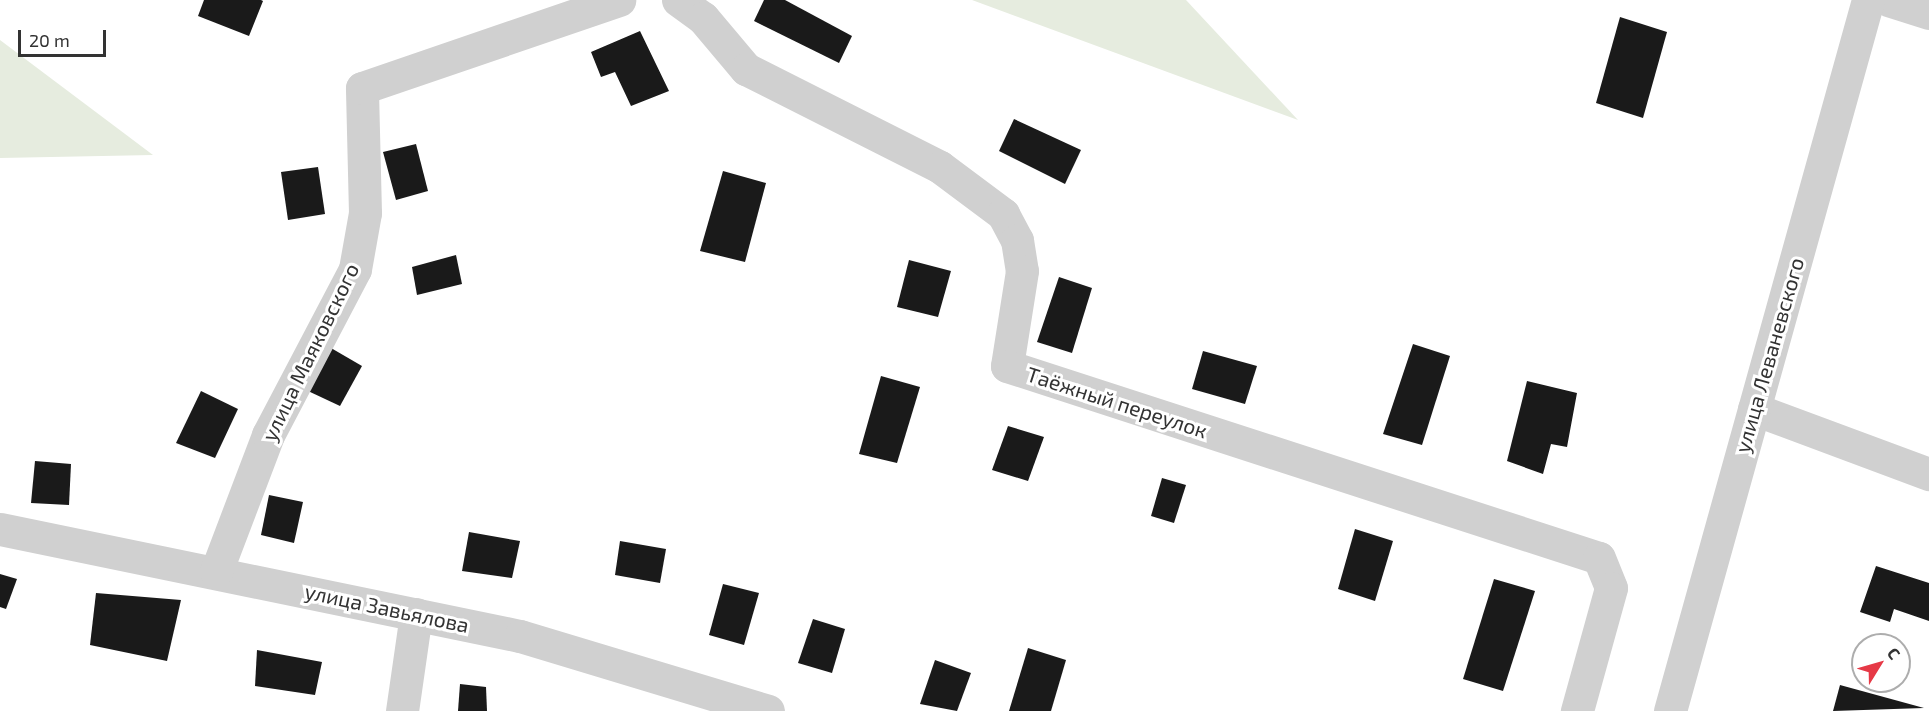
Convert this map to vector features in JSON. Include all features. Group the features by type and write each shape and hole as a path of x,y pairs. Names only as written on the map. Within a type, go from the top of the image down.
{"street":[{"name":"улица Маяковского","path":"216,572 268,435 355,269 365,213 362,88 619,0"},
{"name":"улица Леваневского","path":"1670,711 1868,0"},
{"path":"1888,0 1929,13"},
{"name":"Таёжный переулок","path":"698,6 746,69 940,167 1004,214 1017,240 1022,271 1007,366 1599,558 1611,588 1577,711"},
{"path":"1754,409 1929,474"},
{"name":"улица Завьялова","path":"0,529 520,636 768,711"},
{"path":"402,711 416,614"}],"shaded area":[{"path":"972,0 1186,0 1298,120"},
{"path":"0,40 153,155 0,158"}],"building":[{"path":"204,0 263,1 249,36 198,16"},
{"path":"764,0 785,0 852,36 839,63 754,21"},
{"path":"1620,17 1667,32 1643,118 1596,103"},
{"path":"640,31 669,91 631,106 615,72 601,77 591,52"},
{"path":"1014,119 1081,150 1065,184 999,151"},
{"path":"416,144 428,191 396,200 383,152"},
{"path":"318,167 325,214 288,220 281,172"},
{"path":"723,171 766,183 745,262 700,251"},
{"path":"456,255 462,284 417,295 412,267"},
{"path":"909,260 951,271 938,317 897,307"},
{"path":"1059,277 1092,288 1072,353 1037,342"},
{"path":"1413,344 1450,356 1422,445 1383,434"},
{"path":"331,348 362,366 340,406 308,391"},
{"path":"1203,351 1257,366 1245,404 1192,389"},
{"path":"881,376 920,387 897,463 859,454"},
{"path":"1527,381 1577,393 1567,447 1551,444 1543,474 1507,461"},
{"path":"201,391 238,409 215,458 176,443"},
{"path":"1008,426 1044,437 1028,481 992,470"},
{"path":"35,461 71,464 69,505 31,503"},
{"path":"1162,478 1186,485 1174,523 1151,516"},
{"path":"269,495 303,502 294,543 261,535"},
{"path":"1355,529 1393,541 1375,601 1338,589"},
{"path":"469,532 520,541 512,578 462,571"},
{"path":"620,541 666,549 660,583 615,575"},
{"path":"1876,566 1929,583 1929,621 1894,609 1890,622 1860,612"},
{"path":"0,574 17,579 6,609 0,607"},
{"path":"1494,579 1535,591 1503,691 1463,679"},
{"path":"723,584 759,593 744,645 709,635"},
{"path":"96,593 181,600 167,661 90,645"},
{"path":"813,619 845,629 832,673 798,663"},
{"path":"1028,648 1066,660 1051,711 1009,711"},
{"path":"257,650 322,662 315,695 255,686"},
{"path":"935,660 971,673 957,711 920,704"},
{"path":"460,684 486,687 487,711 458,711"},
{"path":"1840,685 1851,688 1851,693 1869,693 1924,708 1833,711"}]}
